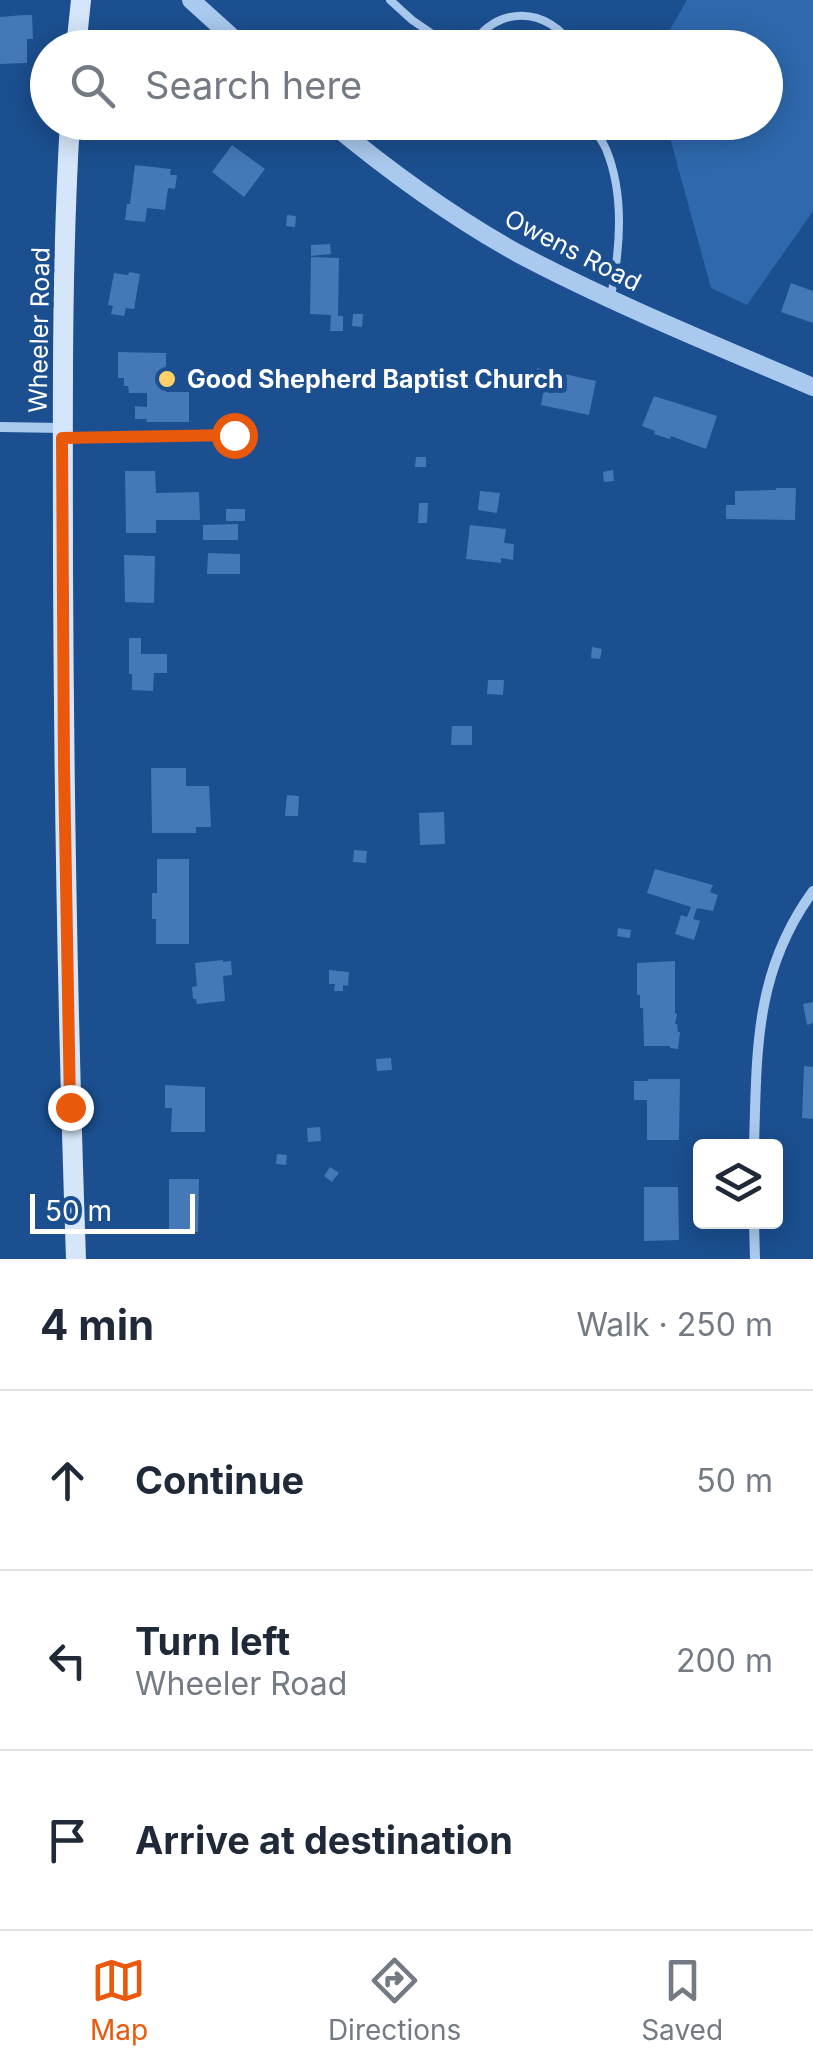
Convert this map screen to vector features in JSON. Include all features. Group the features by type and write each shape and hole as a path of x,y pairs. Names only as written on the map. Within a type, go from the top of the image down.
{"main road":[{"path":"78,30 82,0"},
{"name":"Wheeler Road","path":"69,140 63,433 64,767 76,1259"}],"street":[{"path":"191,0 224,30"},
{"name":"Owens Road","path":"351,140 446,210 519,254 813,388"},
{"path":"0,427 63,433"},
{"path":"754,1139 761,1011 786,937 797,912 813,891"},
{"path":"754,1229 755,1259"}],"lane":[{"path":"390,0 427,30"},
{"path":"483,30 509,17 524,16 561,30"},
{"path":"601,140 614,178 619,221 618,259 610,298"},
{"path":"63,433 234,435"}],"shaded area":[{"path":"687,0 813,0 813,211 747,305 711,288 671,140 783,140 783,30 670,30"}],"building":[{"path":"32,15 27,63 0,64 0,17"},
{"path":"232,145 265,169 244,197 212,172"},
{"path":"135,165 171,169 170,175 177,175 175,189 168,188 165,210 147,208 145,222 125,220"},
{"path":"287,215 296,216 295,227 286,226"},
{"path":"330,244 331,254 311,256 311,245"},
{"path":"311,257 339,258 338,316 343,316 343,331 330,331 331,315 310,314"},
{"path":"114,273 140,274 134,309 126,308 124,316 111,314 113,306 108,305"},
{"path":"791,283 813,291 813,323 781,312"},
{"path":"353,314 363,314 362,327 352,326"},
{"path":"118,352 166,353 166,392 189,392 189,422 135,419 135,406 147,407 147,393 129,393 124,378 118,378"},
{"path":"537,368 596,381 589,415 541,405 544,389 533,387"},
{"path":"654,396 717,416 706,449 654,434 655,431 642,426"},
{"path":"416,457 426,457 426,467 415,467"},
{"path":"613,470 614,481 604,482 603,472"},
{"path":"125,471 155,471 156,493 199,492 200,520 156,520 156,533 126,533"},
{"path":"796,488 795,520 726,519 726,505 735,505 735,491"},
{"path":"480,491 500,493 497,513 478,510"},
{"path":"419,503 428,503 427,523 418,523"},
{"path":"226,509 245,509 245,521 226,521"},
{"path":"238,524 238,540 203,540 203,525"},
{"path":"470,525 506,529 504,543 514,544 513,560 501,558 501,563 466,559"},
{"path":"208,553 240,554 240,574 207,574"},
{"path":"124,555 155,556 154,603 125,602"},
{"path":"129,638 141,638 141,654 167,654 167,673 154,673 153,691 132,690"},
{"path":"592,647 602,649 600,659 591,658"},
{"path":"488,680 504,680 503,695 487,694"},
{"path":"452,726 472,726 472,745 451,745"},
{"path":"151,768 186,768 186,786 209,786 211,827 196,827 196,833 152,833"},
{"path":"287,795 299,796 298,816 285,816"},
{"path":"444,812 445,844 420,845 419,813"},
{"path":"354,850 367,851 366,863 353,862"},
{"path":"157,859 189,859 189,944 156,944 152,893 157,893"},
{"path":"655,869 713,885 710,892 718,895 713,911 697,908 693,919 700,921 694,940 675,934 681,915 687,917 691,907 647,893"},
{"path":"618,928 631,930 630,938 617,936"},
{"path":"231,961 232,975 223,976 225,1001 197,1004 192,987 197,986 195,963"},
{"path":"675,961 678,1049 644,1046 637,963"},
{"path":"329,970 349,972 348,986 343,985 343,991 334,991 335,984 329,984"},
{"path":"813,1002 813,1023 807,1025 803,1004"},
{"path":"391,1058 392,1070 377,1071 376,1059"},
{"path":"804,1066 813,1067 813,1119 802,1118"},
{"path":"680,1079 679,1140 647,1140 647,1100 634,1100 634,1081"},
{"path":"165,1085 205,1087 205,1132 171,1132 172,1108 165,1108"},
{"path":"320,1127 321,1141 308,1142 307,1128"},
{"path":"277,1154 287,1155 286,1165 276,1164"},
{"path":"330,1167 339,1173 332,1182 324,1176"},
{"path":"169,1179 199,1179 198,1232 169,1232"},
{"path":"644,1187 678,1187 679,1240 644,1241"}],"place":[{"name":"Good Shepherd Baptist Church","path":"167,379"}],"route":[{"path":"70,1107 62,438 234,435"}]}
